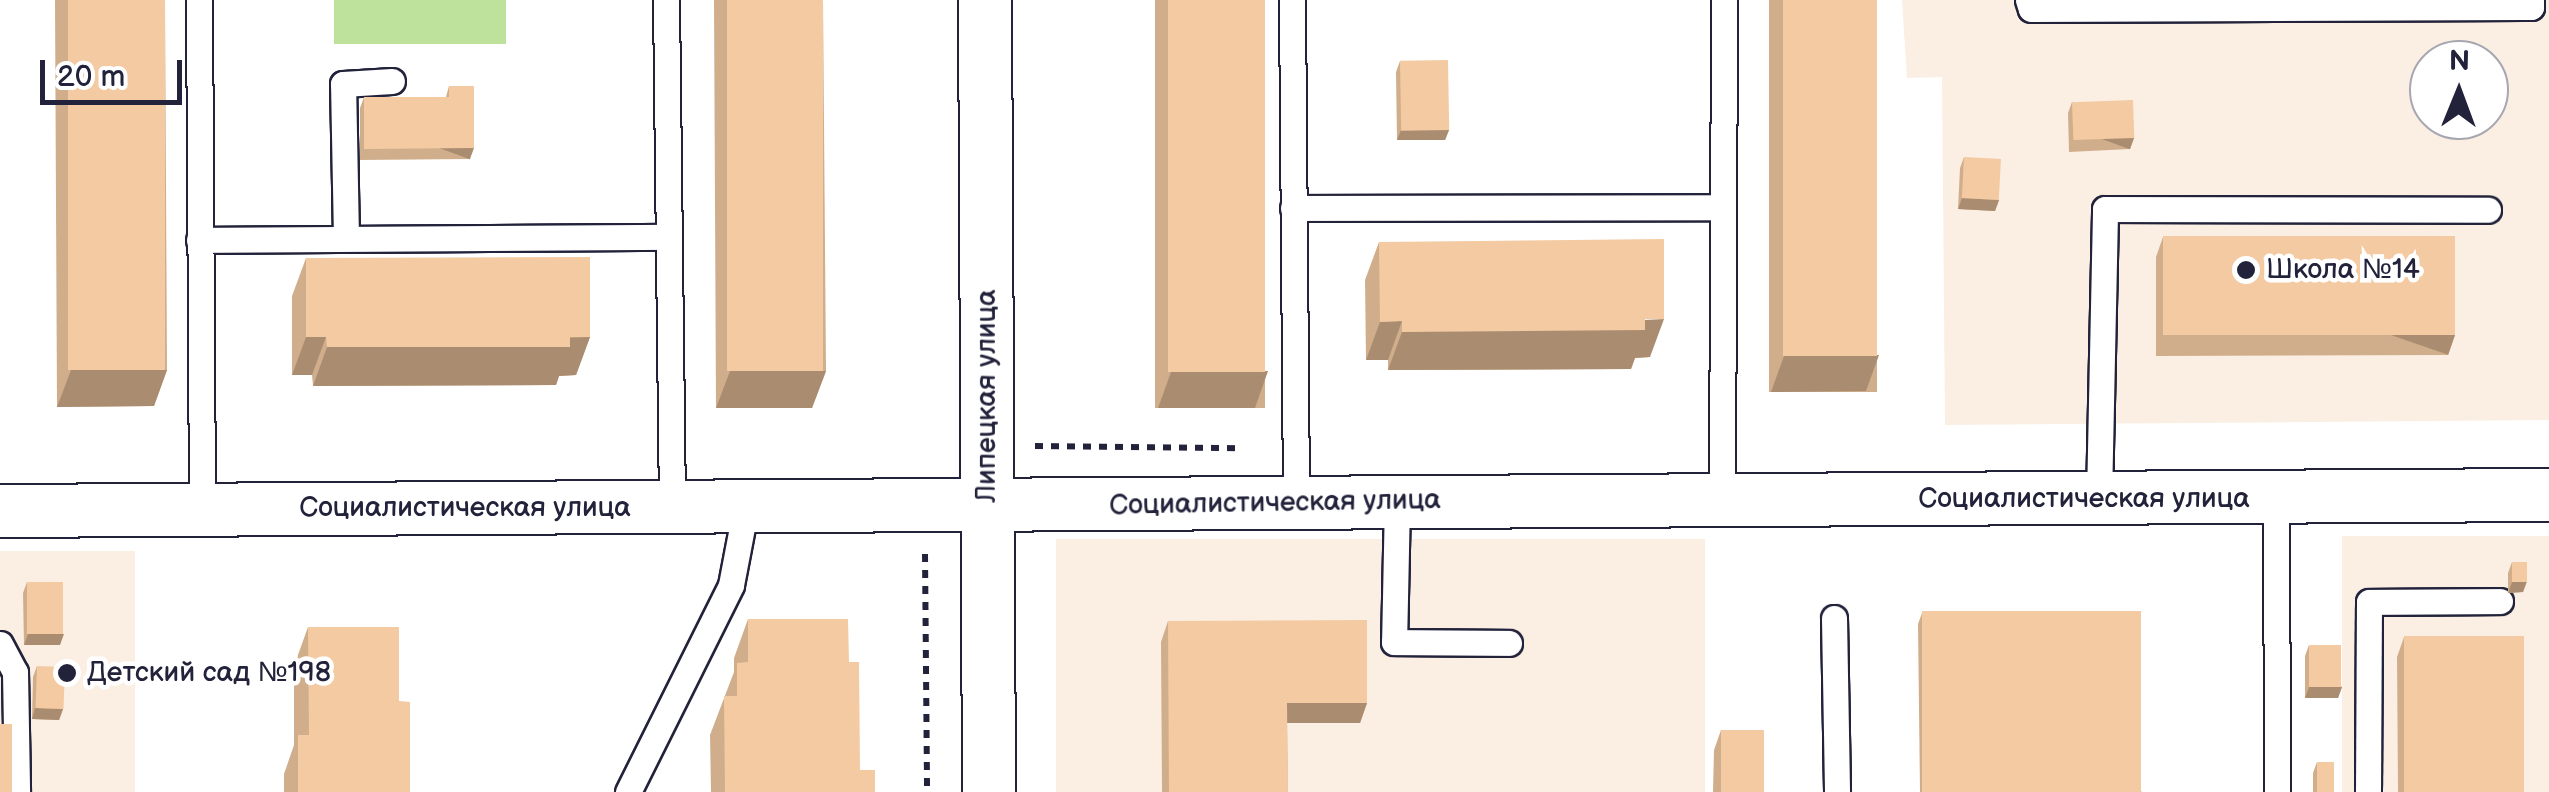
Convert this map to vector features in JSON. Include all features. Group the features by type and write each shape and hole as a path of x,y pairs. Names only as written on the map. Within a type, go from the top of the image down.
{"street":[{"name":"Липецкая улица","path":"986,0 989,792"},
{"name":"Социалистическая улица","path":"0,511 2549,495"}],"lane":[{"path":"199,0 202,510"},
{"path":"666,0 672,506"},
{"path":"1292,0 1296,502"},
{"path":"1722,501 1724,0"},
{"path":"2028,0 2030,9 2050,9 2531,7 2531,0"},
{"path":"346,238 344,84 392,82"},
{"path":"1294,208 1722,206"},
{"path":"2099,499 2105,209 2488,210"},
{"path":"200,240 666,237"},
{"path":"2276,498 2277,792"},
{"path":"1396,502 1394,642 1510,643"},
{"path":"628,792 732,585 746,506"},
{"path":"2368,792 2369,602 2500,601"},
{"path":"1834,618 1838,792"},
{"path":"0,644 16,672 8,729 17,792"}],"path":[{"path":"925,506 927,792"}],"shaded area":[{"name":"Школа №14","path":"1902,0 2549,0 2549,420 1945,425 1942,77 1907,78"},
{"path":"2342,536 2549,536 2549,792 2342,792"},
{"path":"1056,539 1705,539 1705,792 1056,792"},
{"name":"Детский сад №198","path":"0,551 135,551 135,792 0,792"}],"green space":[{"path":"334,0 506,0 506,44 334,44"}],"building":[{"path":"68,0 165,0 165,370 68,370"},
{"path":"727,0 823,0 823,371 727,371"},
{"path":"1168,0 1265,0 1265,372 1168,372"},
{"path":"1783,0 1877,0 1877,356 1783,356"},
{"path":"1448,60 1449,130 1401,131 1400,61"},
{"path":"449,86 474,86 474,148 364,149 364,97 449,97"},
{"path":"2133,100 2134,138 2073,140 2072,102"},
{"path":"1964,157 2001,159 1999,200 1962,198"},
{"path":"2163,236 2455,236 2455,335 2163,335"},
{"path":"1664,239 1664,319 1645,319 1645,330 1402,332 1402,321 1380,322 1379,242"},
{"path":"590,257 590,337 570,337 570,347 327,347 326,337 306,337 306,258"},
{"path":"2512,562 2527,562 2527,582 2512,582"},
{"path":"27,582 63,582 63,634 27,634"},
{"path":"1922,611 2141,611 2141,792 1922,792"},
{"path":"748,619 848,619 849,662 859,662 860,770 875,770 875,792 725,792 724,696 737,696 737,663 748,662"},
{"path":"1367,620 1367,703 1287,703 1288,792 1169,792 1168,621"},
{"path":"308,627 399,627 399,701 410,702 410,792 298,792 298,735 309,735"},
{"path":"2404,636 2524,636 2524,792 2404,792"},
{"path":"2309,645 2341,645 2341,687 2309,687"},
{"path":"37,666 65,667 64,709 36,708"},
{"path":"0,724 12,724 12,792 0,792"},
{"path":"1721,730 1764,730 1764,792 1721,792"},
{"path":"2317,762 2334,762 2334,792 2317,792"}],"place":[{"name":"Школа №14","path":"2246,270"},
{"name":"Детский сад №198","path":"67,673"}]}
